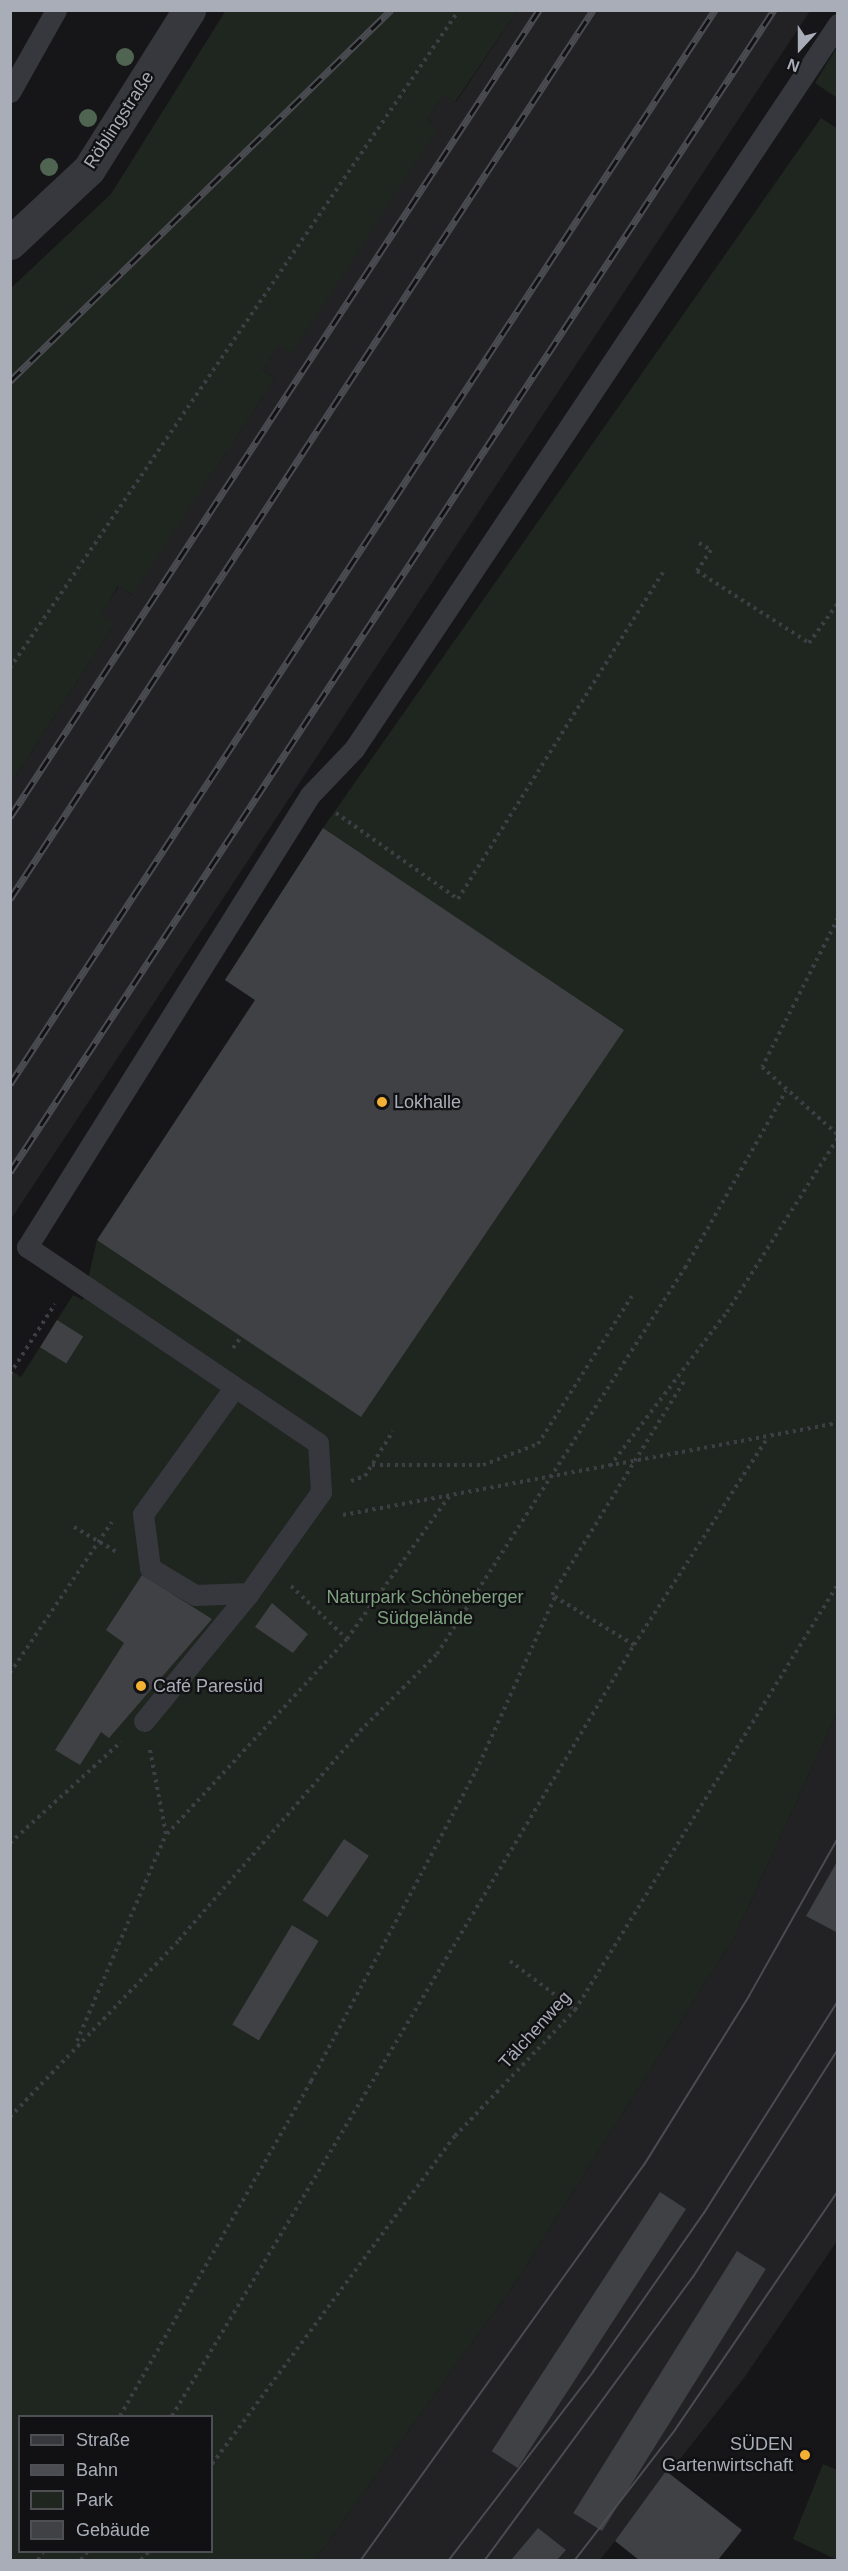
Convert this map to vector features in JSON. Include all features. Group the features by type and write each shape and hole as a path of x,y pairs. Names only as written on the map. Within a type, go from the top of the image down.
{"street":[{"name":"Röblingstraße","path":"10,243 89,169 189,10"}],"lane":[{"path":"10,92 56,10"},
{"path":"144,1720 249,1593 321,1492 318,1443 27,1247 310,795 354,749 837,24"},
{"path":"234,1388 143,1514 150,1568 195,1594 249,1593"}],"path":[{"path":"10,668 459,10"},
{"path":"699,543 711,550 697,571 809,643 837,603"},
{"path":"310,795 458,899 665,569"},
{"path":"610,1466 727,1312 837,1136 762,1067 837,918"},
{"path":"10,2117 76,2045 179,1940 360,1731 437,1654 685,1268 786,1091"},
{"path":"10,1374 71,1278"},
{"path":"372,1465 483,1465 538,1444 633,1296"},
{"path":"121,2415 311,2081 470,1782 569,1570 685,1380"},
{"path":"298,1524 837,1424"},
{"path":"321,1492 365,1476 393,1431"},
{"path":"173,2415 634,1645 768,1437"},
{"path":"76,2045 166,1834 347,1639 451,1494"},
{"path":"74,1527 150,1568"},
{"path":"268,1565 347,1639"},
{"name":"Tälchenweg","path":"213,2463 455,2136 575,2010 837,1584"},
{"path":"555,1597 634,1645"},
{"path":"144,1720 166,1834"},
{"path":"10,1844 144,1720"},
{"path":"510,1961 575,2010"}],"shaded area":[{"path":"517,11 810,11 11,1219 11,783 114,625 100,615 119,586 132,595 275,378 263,370 279,344 292,352 437,129 427,120 444,95 456,102"},
{"path":"837,1713 837,2241 744,2378 600,2560 315,2560 516,2282 735,1936"}],"green space":[{"path":"226,10 517,11 455,102 444,95 427,120 438,129 292,353 279,345 263,370 275,378 133,595 118,586 101,615 114,625 11,783 11,288 111,194"},
{"path":"837,47 837,98 815,83"},
{"name":"Naturpark Schöneberger Südgelände","path":"821,118 838,129 837,1713 735,1936 516,2282 315,2560 11,2560 10,1370 21,1377 73,1295 83,1300 97,1240 255,1000 225,980 323,828"},
{"path":"823,2464 837,2470 837,2560 793,2539"}],"building":[{"name":"Lokhalle","path":"323,828 624,1030 361,1417 97,1240 255,1000 225,980"},
{"path":"57,1320 83,1336 66,1364 40,1347"},
{"path":"142,1575 212,1619 109,1738 101,1732 80,1765 55,1750 124,1643 106,1630"},
{"path":"272,1603 308,1634 293,1653 255,1627"},
{"path":"344,1839 369,1856 327,1917 303,1900"},
{"path":"838,1860 838,1933 806,1916"},
{"path":"292,1925 319,1941 259,2040 232,2024"},
{"path":"660,2192 686,2209 518,2468 492,2451"},
{"path":"737,2251 766,2269 602,2531 573,2513"},
{"path":"666,2471 742,2530 718,2560 639,2560 615,2541"},
{"path":"538,2528 566,2550 557,2560 511,2560"}],"tram line":[{"path":"361,2560 644,2165 749,1996 838,1838"},
{"path":"449,2560 593,2372 704,2213 838,2001"},
{"path":"485,2560 693,2277 838,2049"},
{"path":"575,2560 675,2430 838,2191"}],"railway":[{"path":"10,381 391,10"},
{"path":"10,817 539,10"},
{"path":"10,899 593,10"},
{"path":"10,1084 715,10"},
{"path":"10,1172 774,10"}],"place":[{"name":"Lokhalle","path":"382,1102"},
{"name":"Café Paresüd","path":"141,1686"},
{"name":"SÜDEN Gartenwirtschaft","path":"805,2455"}]}
